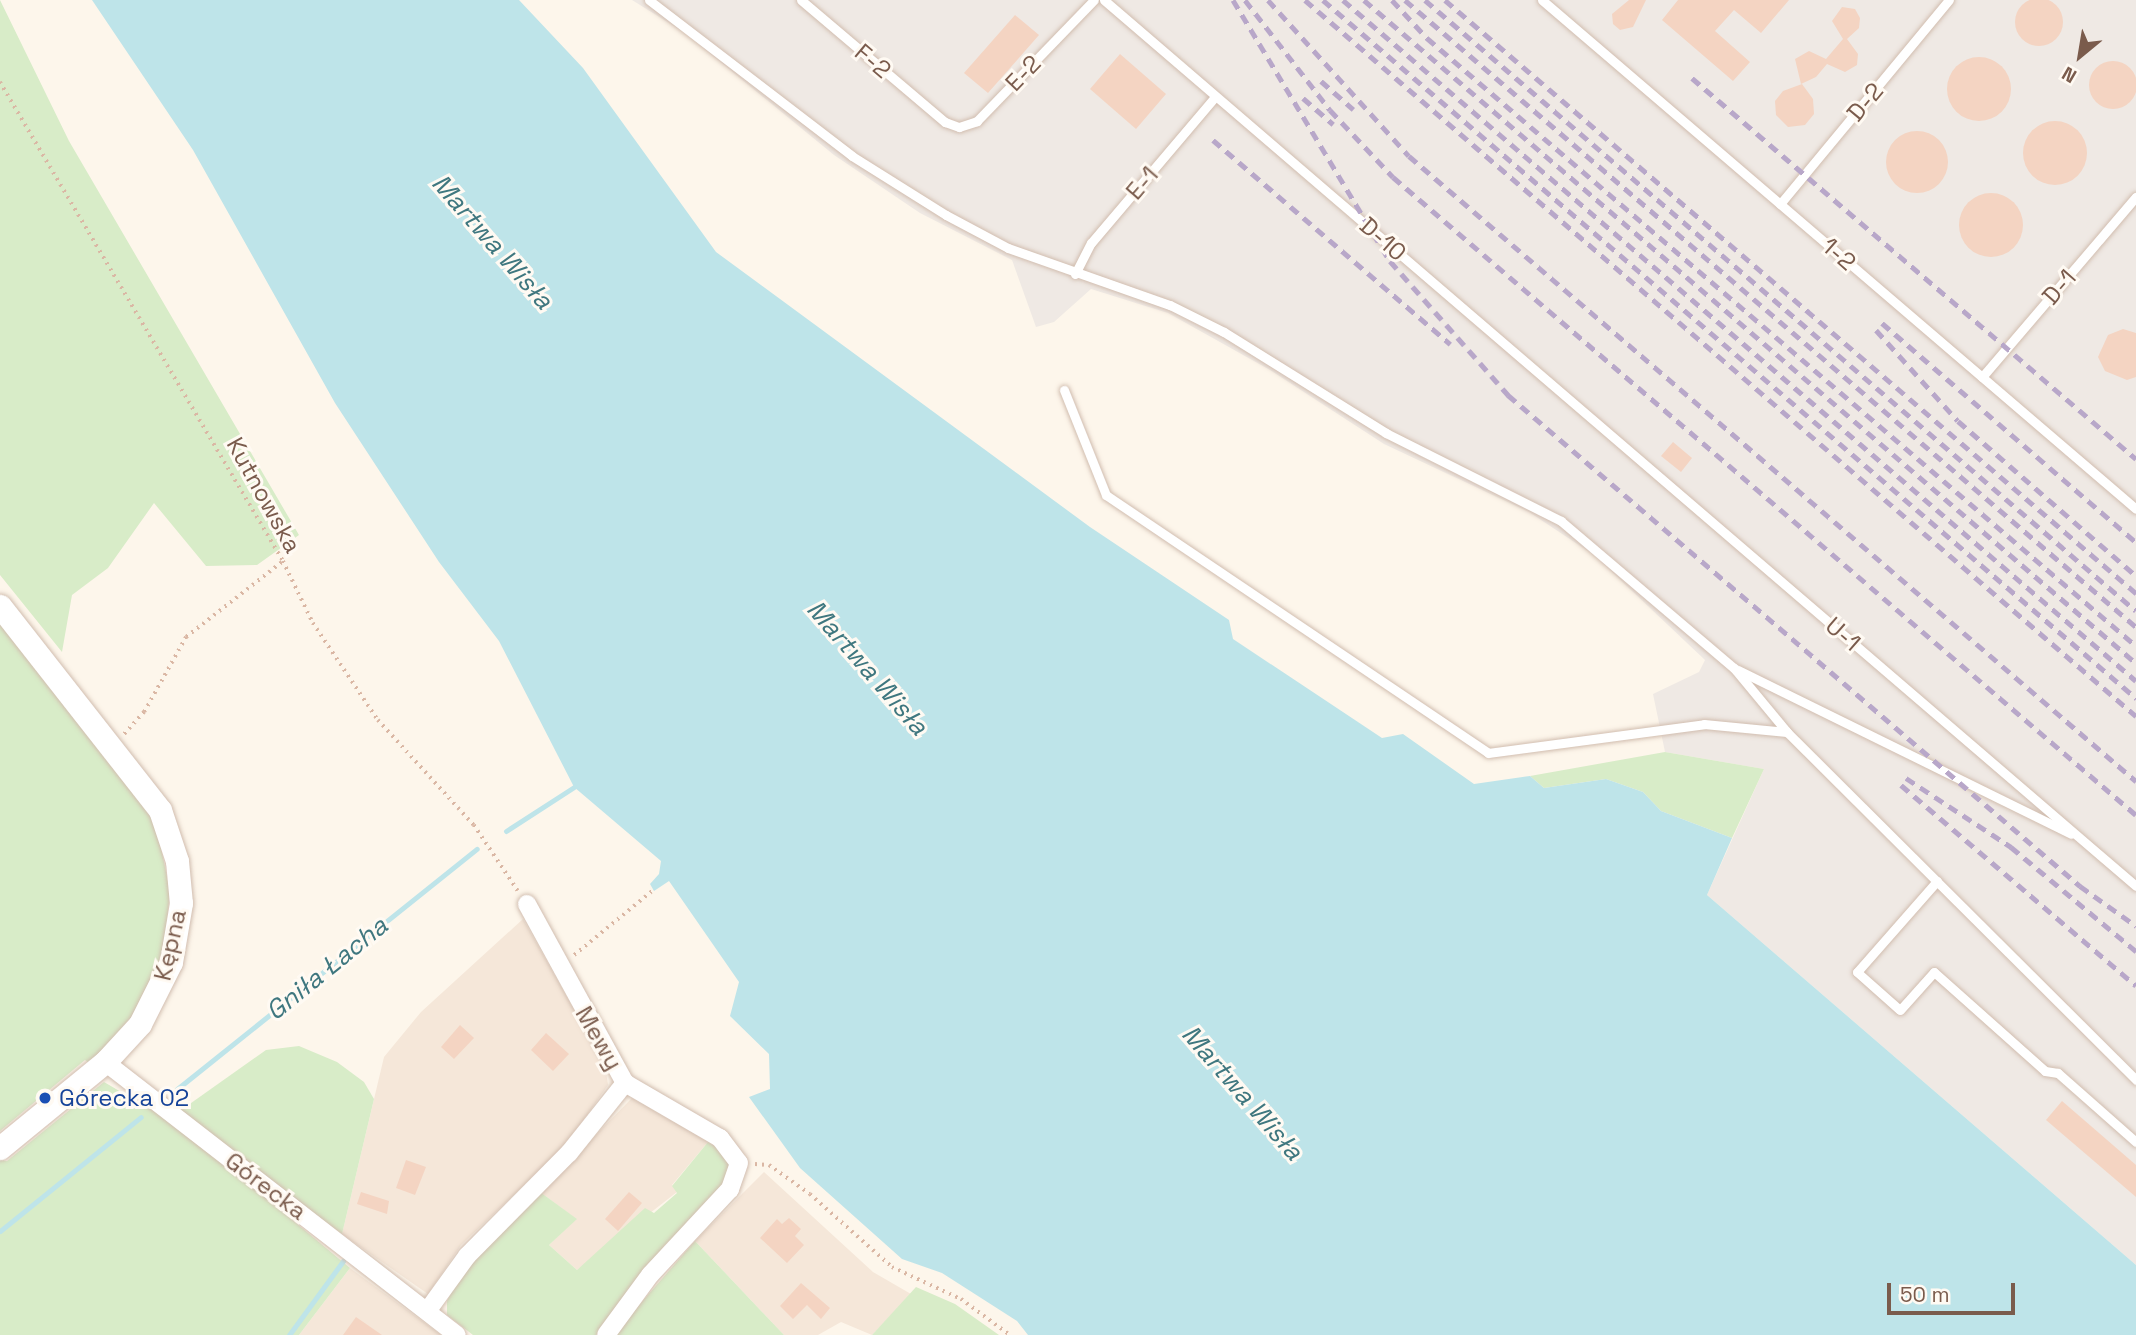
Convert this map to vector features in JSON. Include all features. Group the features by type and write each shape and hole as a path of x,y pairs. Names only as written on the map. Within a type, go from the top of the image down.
{"street":[{"name":"Kępna","path":"0,606 153,800 170,833 181,903 171,962 154,1004 105,1062 0,1148"},
{"name":"Mewy","path":"527,904 559,967 625,1083 719,1138 737,1154 739,1163"},
{"name":"Górecka","path":"105,1062 457,1335"},
{"path":"428,1310 467,1256 569,1153 625,1083"},
{"path":"606,1335 650,1275 730,1189 739,1163"}],"lane":[{"path":"649,0 889,181 1008,248 1075,274 1170,305 1224,332 1386,433 1561,522 1734,668 1787,732 2136,1080"},
{"name":"F-2","path":"801,0 944,122"},
{"name":"E-2","path":"944,122 959,127 977,121 1094,0"},
{"name":"D-10","path":"1104,0 1550,382"},
{"name":"D-2","path":"1780,204 1949,0"},
{"name":"1-2","path":"1544,1 2136,509"},
{"name":"E-1","path":"1075,274 1091,243 1215,97"},
{"name":"D-1","path":"1982,377 2136,197"},
{"name":"U-1","path":"1550,382 2136,886"},
{"path":"1064,390 1106,495 1488,753 1704,724 1787,732"},
{"path":"1734,668 2082,839"},
{"path":"1937,881 1857,972 1900,1010 1934,972 2045,1071 2058,1073 2136,1142"}],"path":[{"name":"Kutnowska","path":"0,82 283,561 290,584 313,623 377,720 474,825 527,904"},
{"path":"113,746 144,712 186,637 283,561"},
{"path":"559,967 653,890"},
{"path":"739,1163 769,1165 892,1267 961,1299 1010,1335"}],"shaded area":[{"path":"632,0 2136,0 2136,1265 1707,895 1764,769 1665,752 1653,694 1699,672 1705,660 1594,555 1529,512 1384,444 1270,370 1168,313 1091,289 1054,322 1036,327 1012,260 920,213 834,155 685,33"},
{"path":"523,919 605,1065 608,1085 566,1145 461,1245 428,1294 342,1234 384,1057 421,1012"},
{"path":"632,1098 708,1142 672,1185 677,1192 577,1270 549,1245 576,1219 540,1192"},
{"path":"764,1172 873,1272 911,1294 872,1335 841,1322 818,1335 784,1335 695,1241"},
{"path":"350,1268 441,1335 299,1335"}],"green space":[{"path":"0,0 69,141 299,535 257,565 206,566 154,503 108,568 72,595 62,652 0,575"},
{"path":"0,620 114,760 156,824 170,891 164,952 140,1007 90,1064 85,1060 0,1131"},
{"path":"1665,752 1764,769 1732,838 1661,811 1643,792 1606,779 1544,788 1530,776"},
{"path":"299,1046 337,1062 364,1082 374,1099 342,1234 177,1113 266,1050"},
{"path":"104,1082 157,1113 217,1157 350,1268 299,1335 0,1335 0,1160 7,1161"},
{"path":"708,1142 729,1156 731,1173 717,1195 665,1245 596,1335 473,1335 447,1315 447,1301 460,1275 540,1192 577,1219 549,1245 577,1270 645,1208 654,1213 677,1193 672,1186"},
{"path":"695,1241 784,1335 613,1335"},
{"path":"916,1287 955,1304 999,1335 872,1335"}],"water":[{"name":"Martwa Wisła","path":"92,0 519,0 583,68 716,252 1090,527 1229,620 1233,639 1382,738 1403,734 1474,784 1530,776 1544,788 1606,779 1643,792 1661,811 1732,838 1707,895 2136,1265 2136,1335 1028,1335 1017,1321 942,1273 902,1259 800,1168 749,1097 770,1089 769,1054 730,1016 739,982 669,881 654,891 650,884 659,874 661,861 574,787 499,641 439,562 335,403 193,150"}],"building":[{"path":"2039,-2 2056,5 2063,22 2056,39 2039,46 2022,39 2015,22 2022,5"},
{"path":"1629,0 1646,0 1633,27 1620,30 1613,24 1612,14"},
{"path":"1678,0 1789,0 1761,33 1734,10 1715,31 1750,62 1733,81 1662,20"},
{"path":"1842,7 1855,9 1860,18 1859,28 1847,39 1858,54 1857,65 1845,72 1827,64 1816,77 1801,84 1795,59 1809,51 1826,59 1843,39 1832,21"},
{"path":"1015,15 1039,35 988,93 964,73"},
{"path":"1120,54 1166,94 1136,129 1090,89"},
{"path":"1979,57 1991,59 2002,66 2009,77 2009,101 2002,112 1991,119 1979,121 1967,119 1956,112 1949,101 1947,89 1949,77 1956,66 1967,59"},
{"path":"2113,61 2130,68 2137,85 2130,102 2113,109 2096,102 2089,85 2096,68"},
{"path":"1802,84 1813,99 1814,114 1805,125 1788,127 1776,115 1775,101 1783,91"},
{"path":"2055,121 2073,127 2081,135 2087,153 2081,171 2073,179 2055,185 2037,179 2029,171 2023,153 2029,135 2037,127"},
{"path":"1911,131 1923,131 1939,140 1946,150 1946,174 1939,184 1923,193 1911,193 1900,188 1891,179 1886,168 1886,156 1891,145 1900,136"},
{"path":"1991,193 2003,195 2014,202 2021,213 2021,237 2014,248 2003,255 1991,257 1979,255 1968,248 1961,237 1959,225 1961,213 1968,202 1979,195"},
{"path":"2123,329 2136,333 2136,377 2127,380 2105,371 2098,357 2108,335"},
{"path":"1673,442 1692,458 1681,472 1661,456"},
{"path":"460,1025 474,1038 454,1059 441,1047"},
{"path":"546,1033 569,1054 553,1071 531,1050"},
{"path":"2062,1101 2136,1165 2136,1197 2046,1120"},
{"path":"406,1160 426,1167 415,1195 396,1188"},
{"path":"361,1192 389,1201 387,1214 357,1204"},
{"path":"629,1192 642,1203 618,1231 605,1219"},
{"path":"789,1218 801,1229 795,1236 804,1245 787,1263 760,1238 777,1219 782,1224"},
{"path":"801,1283 830,1308 821,1319 807,1305 793,1319 780,1306"},
{"path":"356,1317 382,1335 343,1335"}],"waterway":[{"name":"Gniła Łacha","path":"506,831 574,787"},
{"name":"Gniła Łacha","path":"177,1089 477,849"},
{"name":"Gniła Łacha","path":"0,1231 141,1117"},
{"path":"289,1335 343,1261"}],"railway":[{"path":"1233,0 1390,261 1508,395 2080,886 2136,926"},
{"path":"1245,0 1330,110 1393,177 2136,815"},
{"path":"1268,0 1409,156 2136,781"},
{"path":"1305,0 2136,716"},
{"path":"1323,0 2136,698"},
{"path":"1343,0 2136,681"},
{"path":"1364,0 2136,663"},
{"path":"1392,0 1427,38 2136,646"},
{"path":"1405,0 2136,627"},
{"path":"1425,0 2136,611"},
{"path":"1445,0 2136,593"},
{"path":"1692,78 2136,459"},
{"path":"1321,81 1353,109"},
{"path":"1303,98 1333,124"},
{"path":"1213,140 1450,344"},
{"path":"1882,323 2136,542"},
{"path":"1876,330 1958,421 2136,576"},
{"path":"1906,778 2011,847 2136,951"},
{"path":"1901,785 2136,986"}],"place":[{"name":"Górecka 02","path":"45,1098"}]}
